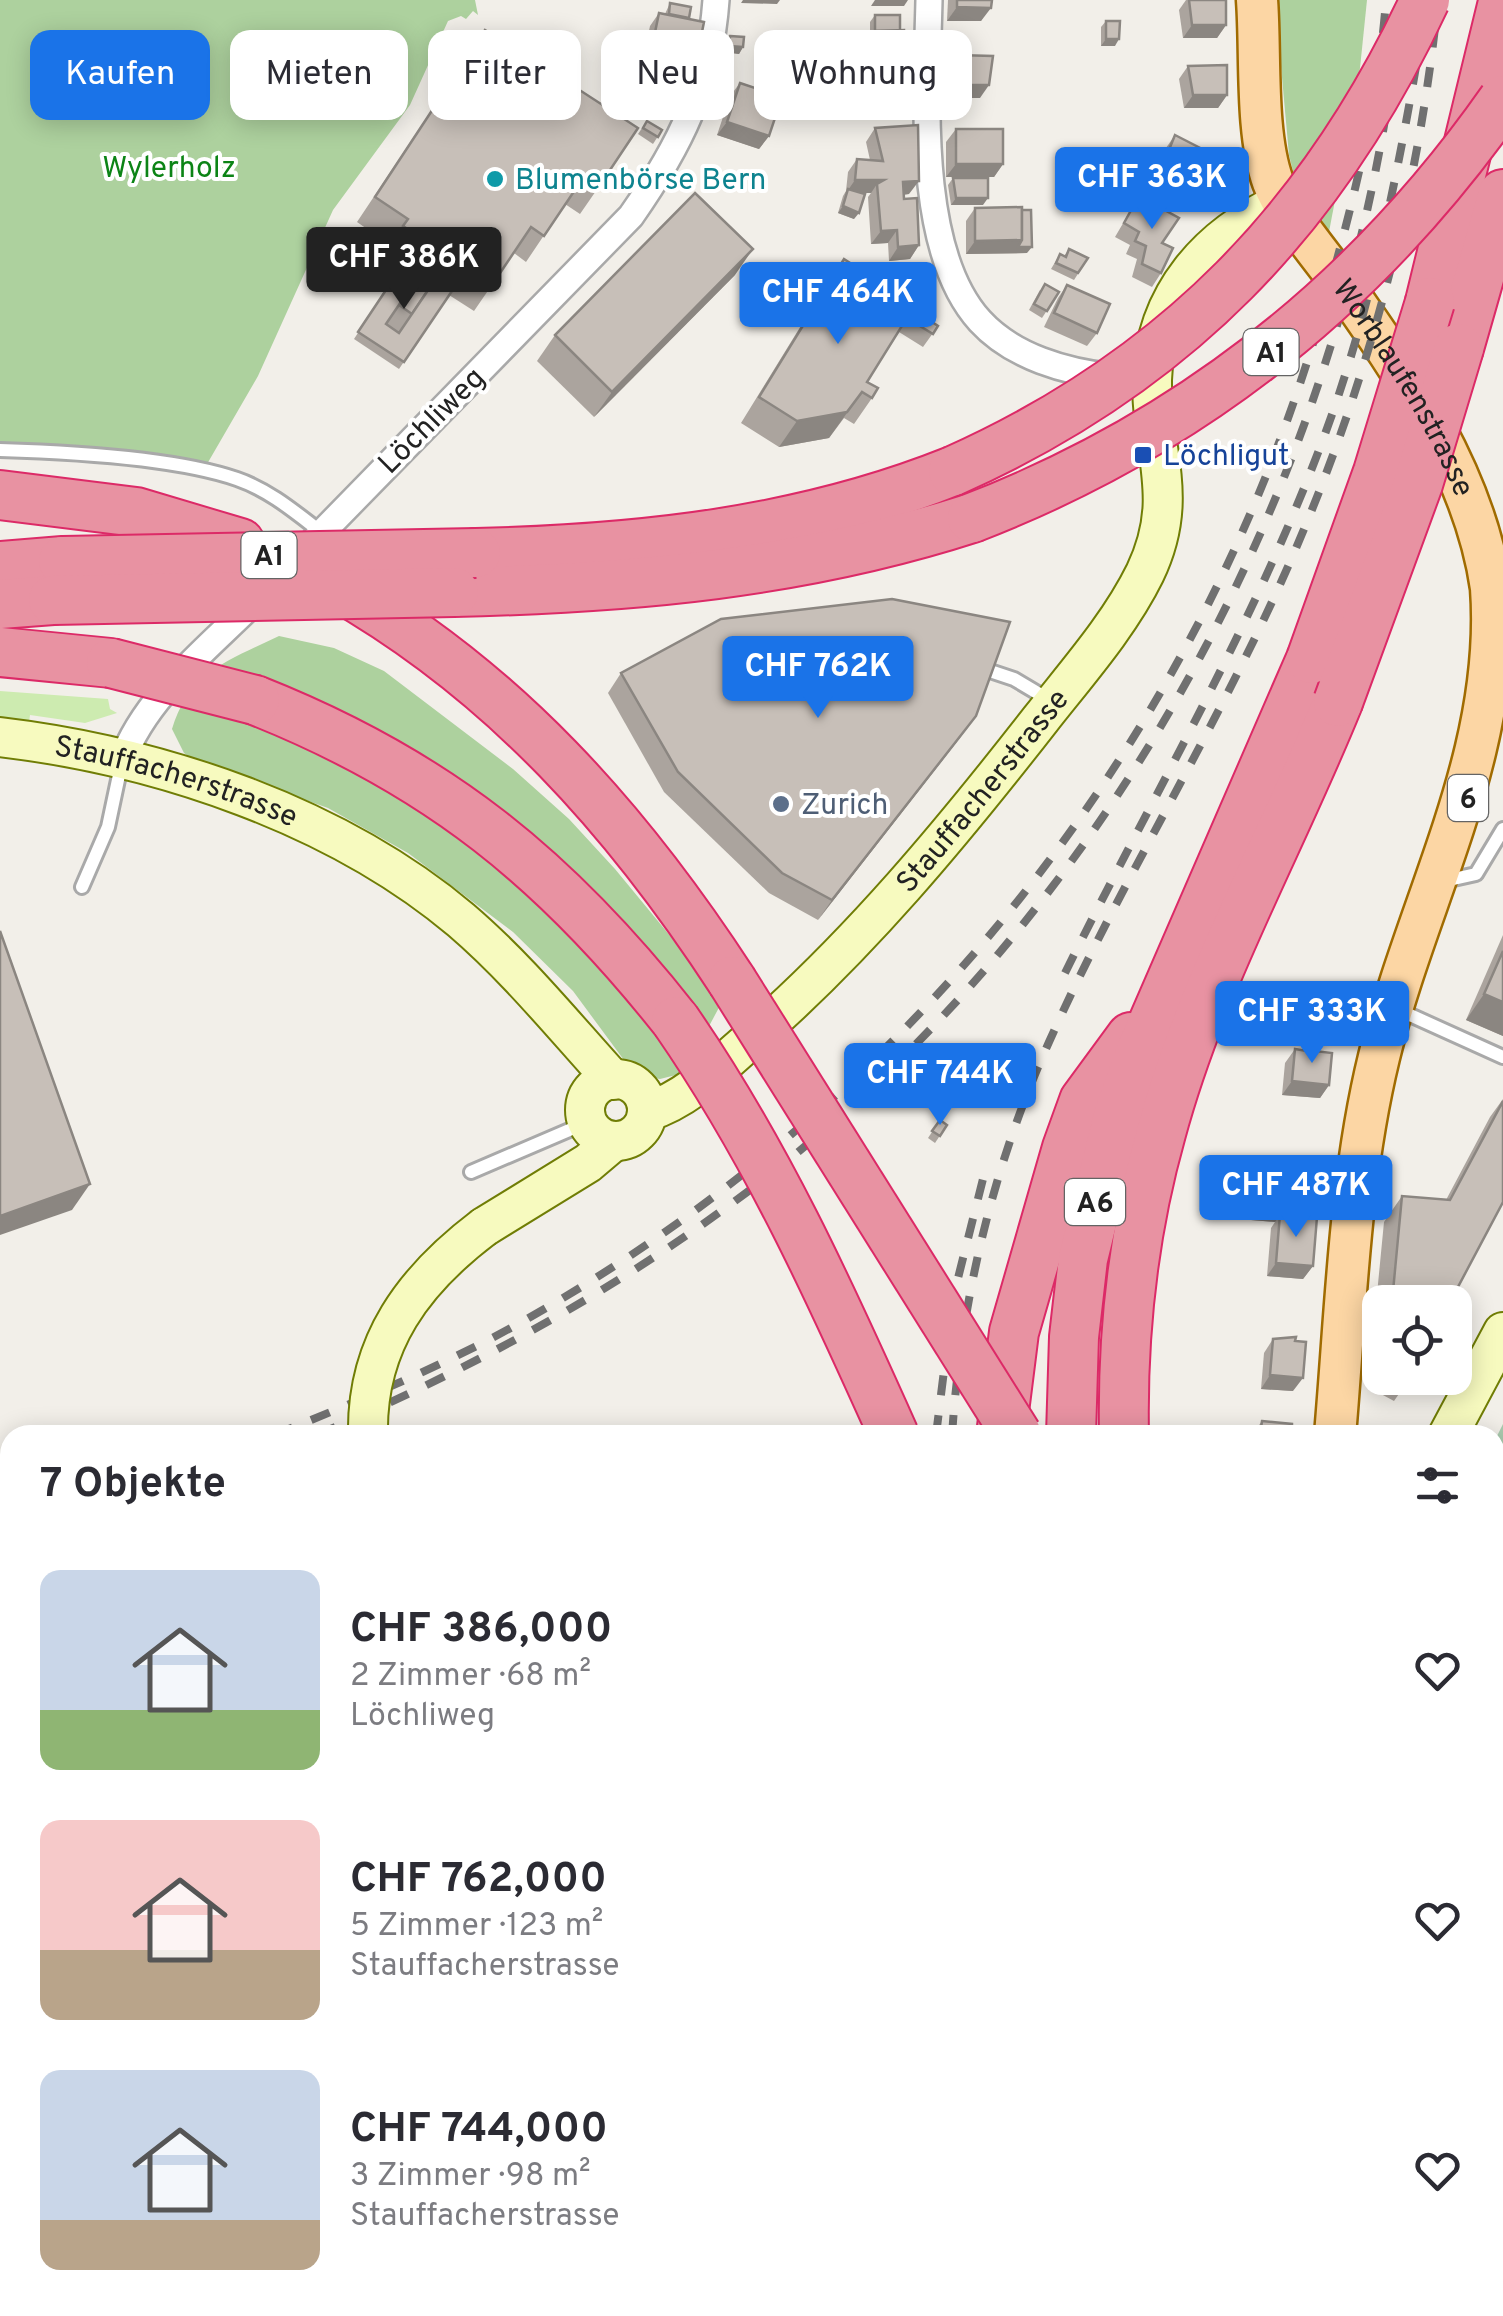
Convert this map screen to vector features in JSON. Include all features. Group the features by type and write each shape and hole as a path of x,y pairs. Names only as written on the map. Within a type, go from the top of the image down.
{"highway":[{"name":"A1","path":"465,572 590,549 731,534 866,503 954,471 1092,398 1174,338 1228,290 1280,234 1342,151 1397,61 1425,0"},
{"name":"A6","path":"1071,1425 1074,1337 1098,1186 1118,1116 1311,659 1378,472 1430,302 1503,2"},
{"name":"A1","path":"0,566 58,580 465,572 594,587 737,574 878,547 972,518 1078,474 1139,441 1263,359 1332,300 1418,213 1503,100"},
{"name":"A6","path":"1124,1425 1129,1292 1144,1198 1184,1062 1338,702 1418,484 1503,194"},
{"path":"0,495 136,512 240,543 335,584 466,672 557,754 658,874 732,981 1011,1425"},
{"name":"A1","path":"0,604 58,580"},
{"path":"0,652 110,663 255,700 352,742 474,817 580,907 676,1021 782,1194 889,1425"},
{"path":"1002,1425 1009,1360 1084,1101 1172,982"},
{"path":"1129,1292 1152,1425"}],"main road":[{"name":"Worblaufenstrasse","path":"1257,0 1268,162 1283,202 1400,368 1460,481 1484,550 1495,620 1494,691 1480,762 1392,1006 1360,1160 1336,1425"}],"street":[{"name":"Löchliweg","path":"122,761 130,739 158,702 631,216 672,157 686,129 706,65 716,0"},
{"path":"929,0 927,123 932,190 947,252 970,308 996,336 1069,371 1152,380"},
{"name":"Stauffacherstrasse","path":"601,1132 637,1133 647,1112 689,1091 845,952 933,854 1054,702 1128,600 1156,545 1164,478 1152,380 1172,302 1201,256 1232,227 1283,202"},
{"name":"Stauffacherstrasse","path":"0,737 122,761 280,813 400,875 459,919 516,971 613,1080 638,1088 647,1112"},
{"name":"Stauffacherstrasse","path":"601,1132 586,1108 591,1092 613,1080"},
{"name":"Stauffacherstrasse","path":"369,1425 371,1386 392,1324 434,1268 484,1227 588,1162 601,1132"},
{"path":"1453,1425 1503,1332"}],"lane":[{"path":"0,450 108,459 237,479 262,490 322,532"},
{"path":"987,670 1014,679 1054,702"},
{"path":"82,887 108,828 122,761"},
{"path":"1437,882 1476,874 1503,829"},
{"path":"1392,1006 1503,1057"},
{"path":"471,1172 601,1132"}],"green space":[{"name":"Wylerholz","path":"0,0 475,0 478,15 473,11 466,19 461,16 448,21 444,30 428,30 428,65 408,108 408,30 230,30 230,120 399,120 333,210 258,376 203,471 0,450"},
{"path":"1275,0 1367,0 1360,68 1329,232 1293,171 1289,155"},
{"path":"279,636 334,648 384,671 513,769 569,819 723,1000 684,1073 660,1079 635,1075 573,991 513,932 408,853 328,808 195,761 184,753 172,729 189,694 213,670"},
{"path":"0,691 108,699 110,709 117,713 85,723 30,715 29,722 0,719"}],"building":[{"path":"957,0 992,0 991,8 957,7"},
{"path":"1189,0 1226,0 1226,25 1192,25"},
{"path":"670,3 691,7 689,18 669,14"},
{"path":"659,13 704,22 702,30 655,30"},
{"path":"875,15 900,15 900,30 875,30"},
{"path":"1106,21 1120,21 1119,39 1106,39"},
{"path":"734,36 744,37 743,47 734,46"},
{"path":"972,55 993,56 989,85 972,85"},
{"path":"1227,65 1227,95 1193,95 1188,66"},
{"path":"740,83 754,88 754,120 774,120 769,136 727,122 734,120 734,101"},
{"name":"Blumenbörse Bern","path":"581,91 601,104 601,120 626,120 638,128 598,188 583,178 544,236 531,227 492,285 450,257 412,314 399,305 437,248 403,226 408,219 375,197 428,117 428,120 581,120"},
{"path":"647,121 662,130 658,137 643,128"},
{"path":"918,125 919,181 903,182 904,199 917,198 919,245 898,247 897,230 881,231 877,184 884,180 855,180 857,159 883,161 875,128"},
{"path":"956,129 1003,129 1003,164 956,164"},
{"path":"1175,135 1208,152 1195,177 1164,162"},
{"path":"953,178 988,178 988,198 956,198"},
{"path":"848,189 865,194 859,213 843,206"},
{"path":"695,193 753,249 612,392 555,335"},
{"path":"1139,196 1179,218 1162,243 1173,248 1161,273 1142,264 1146,246 1135,241 1139,232 1124,223"},
{"path":"1022,207 1022,240 975,241 975,208"},
{"path":"1022,210 1031,210 1032,247 1018,247 1022,240"},
{"path":"1069,249 1088,258 1078,273 1056,263 1060,254 1066,257"},
{"path":"408,257 424,268 386,324 399,333 437,277 454,288 404,362 358,332"},
{"path":"844,259 915,305 867,382 878,388 872,398 862,392 847,412 797,421 759,397"},
{"path":"1045,284 1059,292 1047,311 1034,304"},
{"path":"1067,285 1110,304 1097,333 1054,313"},
{"path":"912,309 938,326 933,334 907,318"},
{"path":"892,599 1010,622 976,716 832,900 782,873 678,772 621,673 721,619"},
{"path":"0,931 90,1184 0,1216"},
{"path":"1503,951 1503,1002 1484,994"},
{"path":"1274,992 1292,1000 1285,1014 1268,1006"},
{"path":"1307,1045 1314,1046 1314,1051 1332,1053 1329,1085 1292,1081 1295,1049 1307,1051"},
{"path":"1503,1101 1503,1202 1459,1285 1394,1285 1402,1196 1450,1200"},
{"path":"940,1120 947,1125 940,1136 932,1131"},
{"path":"1257,1200 1289,1203 1288,1215 1255,1213"},
{"path":"1280,1214 1317,1217 1313,1266 1276,1263"},
{"path":"1296,1337 1295,1341 1306,1342 1303,1378 1270,1375 1273,1339"},
{"path":"1262,1421 1292,1424 1292,1425 1261,1425"}],"railway":[{"path":"298,1425 467,1351 639,1250 774,1149 898,1036 1009,911 1108,777 1194,632 1264,480 1320,320 1352,202 1377,81 1386,0"},
{"path":"953,1425 963,1334 983,1234 1029,1089 1102,931 1271,604 1332,459 1380,309 1399,233 1416,156 1438,0"},
{"path":"339,1425 436,1381 550,1320 714,1216 767,1177 895,1065 1010,940 1112,803 1200,657 1274,503 1332,342 1374,177 1400,10"},
{"path":"1065,973 1231,650 1319,450 1352,353 1378,255 1418,55"},
{"path":"937,1425 953,1298 986,1167"}],"place":[{"name":"Blumenbörse Bern","path":"495,179"},
{"name":"Löchligut","path":"1143,455"},
{"name":"Zurich","path":"781,804"}]}
